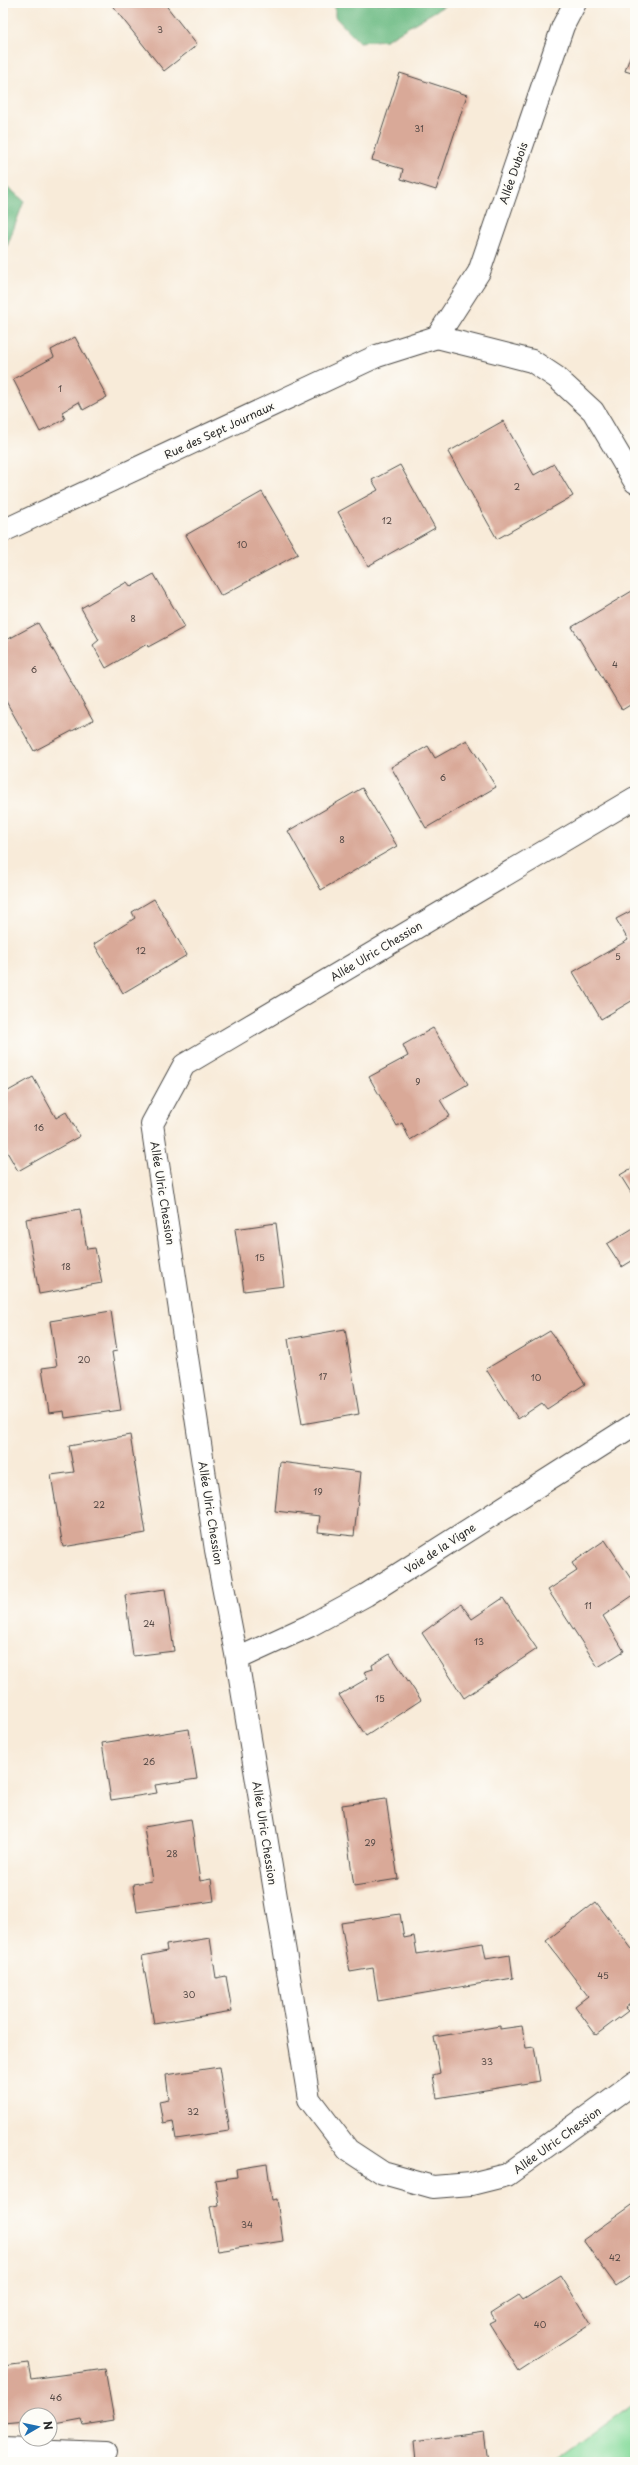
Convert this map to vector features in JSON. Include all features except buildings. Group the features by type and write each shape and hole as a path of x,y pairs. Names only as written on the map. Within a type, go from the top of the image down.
{"street":[{"name":"Allée Dubois","path":"437,337 479,272 563,26 575,3"},
{"path":"437,337 532,361 556,377 593,411 635,482"},
{"name":"Rue des Sept Journaux","path":"3,531 377,356 437,337"},
{"name":"Allée Ulric Chession","path":"635,798 184,1065 152,1124 216,1550 237,1659 309,2099 348,2150 384,2173 433,2187 471,2184 507,2175 635,2082"},
{"name":"Voie de la Vigne","path":"237,1659 309,1626 366,1595 635,1424"},
{"path":"3,2449 105,2453"}],"green space":[{"path":"335,3 449,3 386,40 359,42 335,17"},
{"path":"3,183 24,201 3,257"},
{"path":"635,2403 635,2462 554,2462 555,2461"}]}
